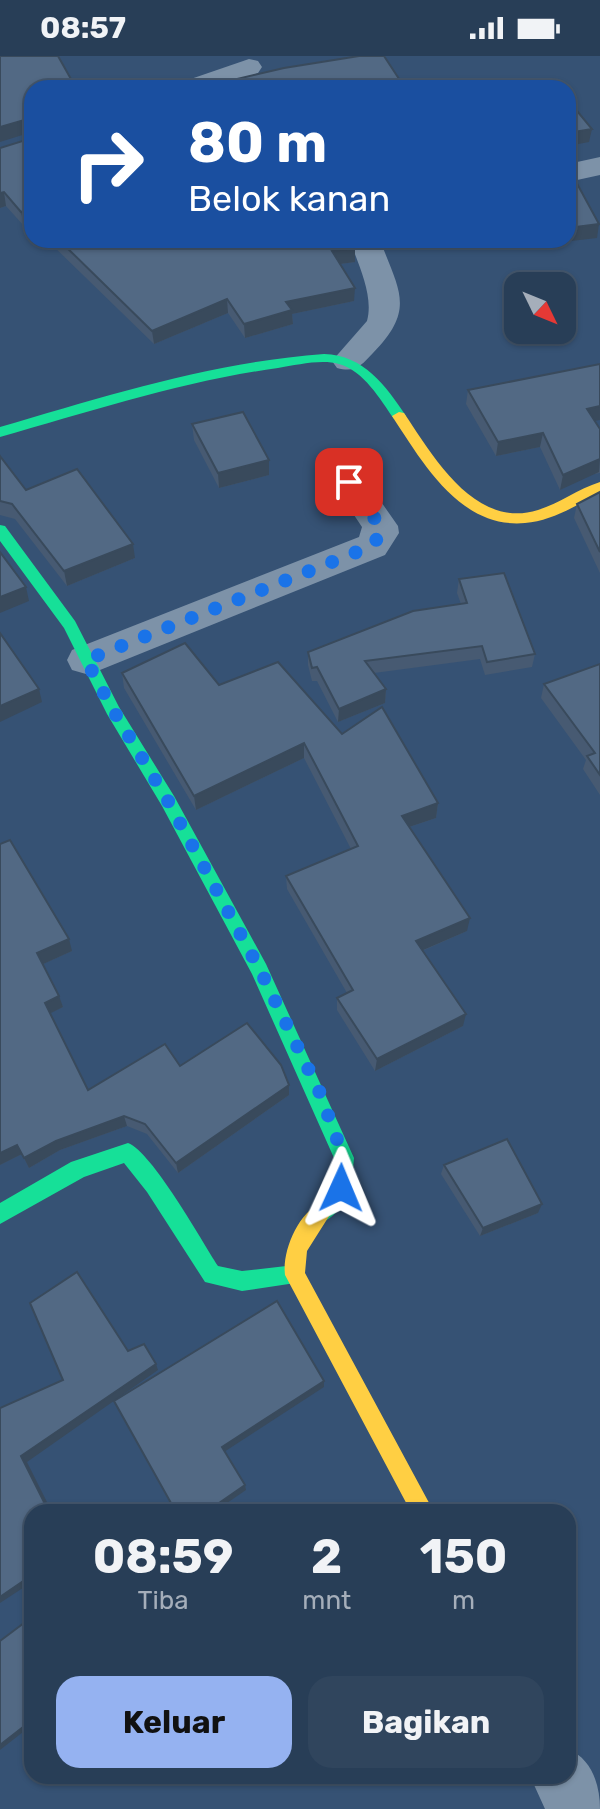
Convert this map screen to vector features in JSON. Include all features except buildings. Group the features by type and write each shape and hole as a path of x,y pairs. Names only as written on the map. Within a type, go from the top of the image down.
{"street":[{"path":"218,80 251,70"},
{"path":"576,171 600,166"},
{"path":"353,364 383,324 385,312 379,278 368,248"},
{"path":"0,432 101,402 235,368 333,358 353,364 371,378 452,486 471,505 489,515 503,519 525,518 600,487"},
{"path":"86,660 372,546 381,533 380,526 337,464"},
{"path":"0,530 70,625 113,710 168,801 260,970 319,1091 344,1158 341,1188 302,1237 293,1265 295,1275 419,1504"},
{"path":"0,1214 71,1174 114,1154 128,1152 154,1185 212,1275 224,1281 240,1281 295,1275"},
{"path":"564,1784 578,1809"}],"traffic: fast":[{"path":"0,432 180,382 253,367 324,358 344,361 361,370 399,416"},
{"path":"0,530 70,625 113,710 168,801 260,970 344,1158 341,1188 321,1213"},
{"path":"0,1214 78,1169 128,1152 154,1185 212,1275 242,1281 295,1275"}],"traffic: slow":[{"path":"399,416 451,486 485,512 505,518 536,516 600,487"},
{"path":"321,1213 297,1250 295,1275 419,1504"}],"route":[{"path":"341,1188 344,1158 319,1091 260,970 168,801 86,660 372,546 381,533 380,526 349,482"}]}
